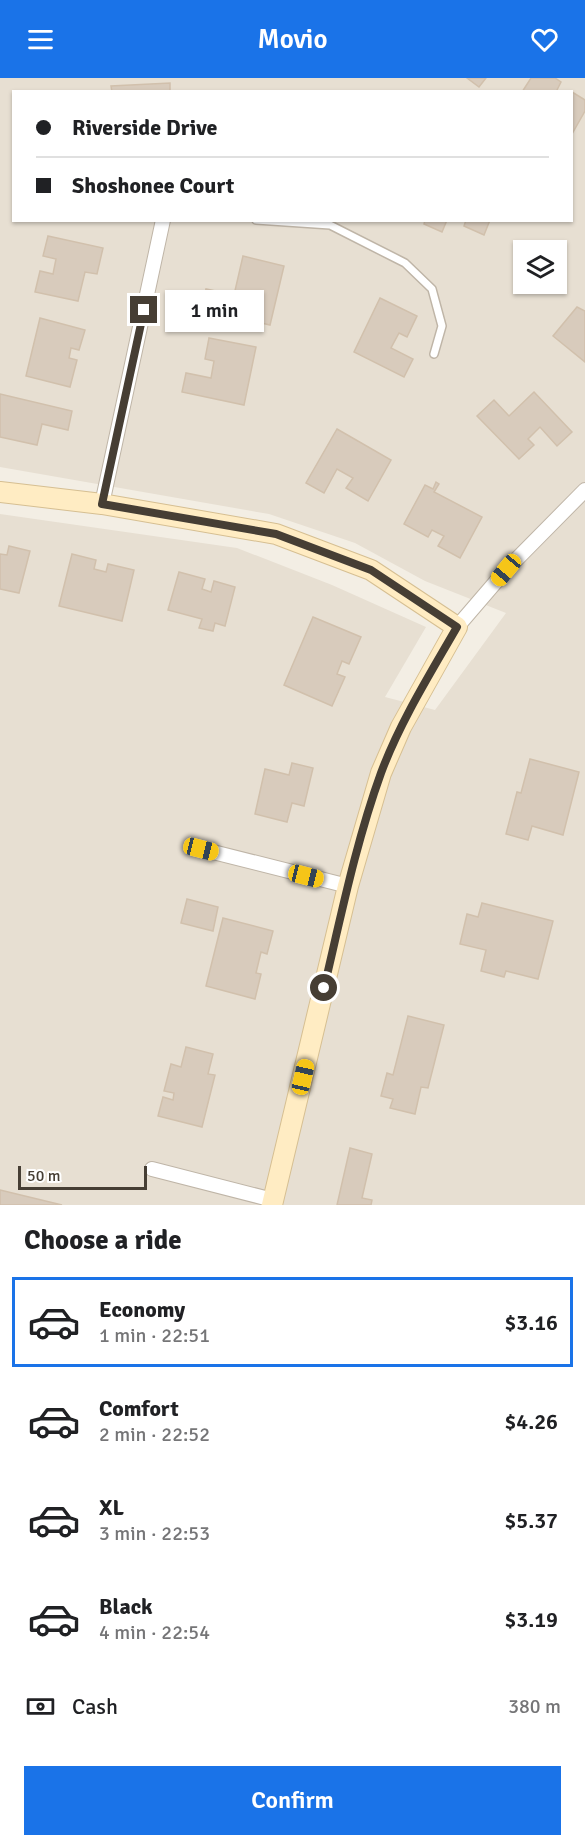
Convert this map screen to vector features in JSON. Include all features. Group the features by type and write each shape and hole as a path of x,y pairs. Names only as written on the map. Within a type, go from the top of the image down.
{"street":[{"path":"102,504 163,222"},
{"path":"152,1168 272,1203 348,886 381,773 401,727 457,627 506,570 585,490"},
{"path":"0,492 102,504 276,534 371,570 457,627"},
{"path":"201,849 348,886"}],"lane":[{"path":"286,222 330,225 405,263 432,289 442,326 434,354"}],"shaded area":[{"path":"0,78 585,78 585,1205 0,1205 0,514 237,548 332,585 426,627 385,697 435,710 506,613 425,581 355,543 269,514 0,467"}],"building":[{"path":"467,78 486,78 479,87"},
{"path":"531,78 555,78 561,82 557,90 523,90"},
{"path":"170,83 170,90 112,90 111,86"},
{"path":"573,93 585,100 585,111 573,132"},
{"path":"424,222 446,222 442,232 424,224"},
{"path":"465,222 489,222 484,235 464,226"},
{"path":"48,236 103,248 97,274 85,272 78,301 35,292 40,271 53,274 56,259 43,256"},
{"path":"243,256 284,266 270,325 201,309 206,289 234,295"},
{"path":"380,298 417,316 407,337 399,333 391,348 413,359 404,377 354,352"},
{"path":"577,307 585,311 585,362 553,336"},
{"path":"40,318 85,330 79,350 71,348 69,358 77,360 70,387 26,376"},
{"path":"209,338 256,347 244,405 182,392 186,373 211,378 214,361 205,359"},
{"path":"534,392 572,432 557,446 540,427 528,439 534,445 519,459 477,416 494,400 509,416"},
{"path":"0,394 72,411 68,430 42,424 37,445 0,437"},
{"path":"337,429 391,460 368,501 346,488 353,478 337,469 324,493 306,483"},
{"path":"436,482 439,484 434,492 482,517 460,558 438,546 444,536 432,530 428,537 404,524 425,485 433,489"},
{"path":"9,546 30,551 19,593 0,589 0,554 7,555"},
{"path":"72,554 96,560 94,569 106,572 108,564 134,570 122,621 59,606"},
{"path":"179,572 205,579 202,589 211,592 214,581 235,587 225,626 215,623 213,631 199,628 202,619 168,610"},
{"path":"313,617 361,637 349,664 342,661 337,674 345,677 332,706 284,685"},
{"path":"530,759 579,772 563,835 532,826 528,840 506,834 517,792 521,793"},
{"path":"292,763 313,768 304,806 292,803 287,822 255,814 265,769 289,775"},
{"path":"187,899 218,907 213,931 181,923"},
{"path":"482,903 553,921 538,979 506,971 504,977 481,971 486,950 460,944 467,914 478,917"},
{"path":"223,918 273,931 267,954 261,952 256,973 261,974 255,999 206,986"},
{"path":"408,1016 444,1025 428,1088 421,1087 415,1114 390,1108 393,1099 381,1096 387,1073 393,1075"},
{"path":"186,1047 213,1054 208,1074 215,1075 202,1127 158,1116 163,1097 173,1100 174,1093 164,1091 171,1064 181,1067"},
{"path":"350,1148 372,1154 362,1198 372,1200 371,1205 337,1205"},
{"path":"0,1190 62,1205 0,1205"}],"route":[{"path":"144,310 102,504 276,534 371,570 457,627 401,727 381,773 348,886 324,988"}]}
